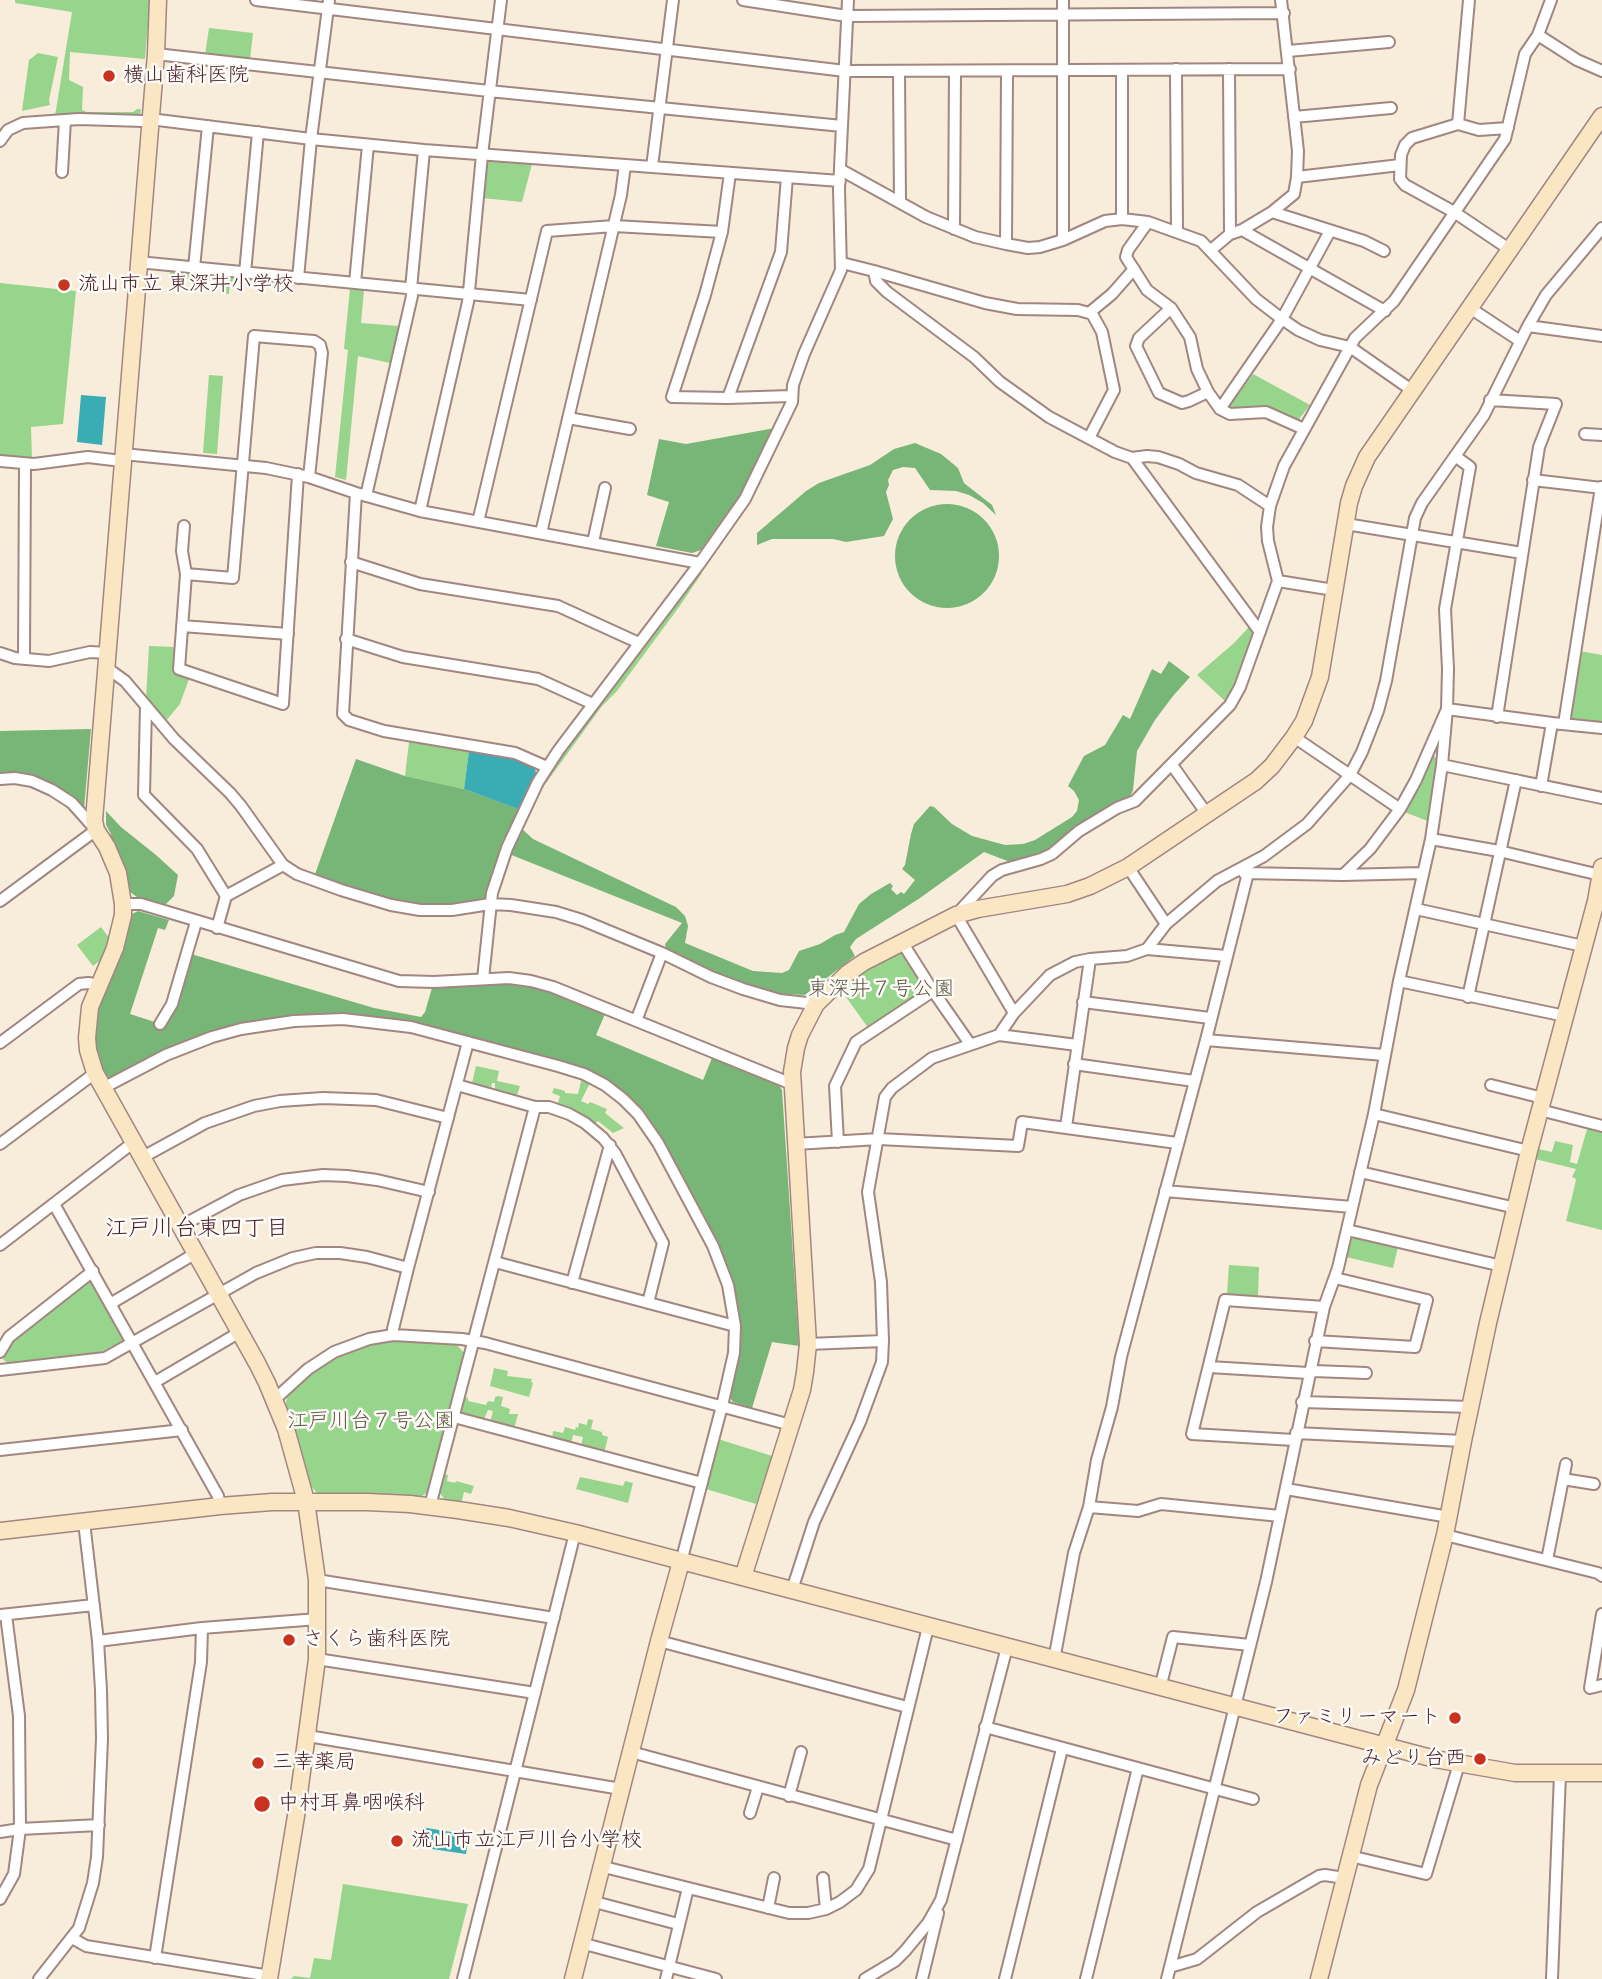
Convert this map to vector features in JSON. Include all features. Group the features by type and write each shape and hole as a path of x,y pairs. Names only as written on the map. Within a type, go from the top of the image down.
{"street":[{"path":"96,830 94,820 156,54 158,0"},
{"path":"256,0 328,4 498,30 845,71 1290,69"},
{"path":"420,511 468,302 501,0"},
{"path":"652,167 673,0"},
{"path":"743,0 848,16 1284,13"},
{"path":"483,979 492,893 507,848 547,767 745,499 792,402 793,385 804,354 842,263 840,176 848,0"},
{"path":"1062,0 1063,240"},
{"path":"1211,250 1230,234 1272,212 1294,194 1298,150 1281,0"},
{"path":"1458,124 1469,0"},
{"path":"956,915 992,876 1002,870 1052,854 1079,831 1117,808 1135,801 1230,705 1240,687 1278,580 1266,527 1270,506 1284,466 1355,338 1394,301 1504,139 1525,54 1538,35 1551,0"},
{"path":"298,278 328,4"},
{"path":"1538,35 1577,60 1602,71"},
{"path":"1288,51 1389,42"},
{"path":"156,54 842,126"},
{"path":"1176,69 1177,232"},
{"path":"1229,69 1230,234"},
{"path":"1122,70 1122,219"},
{"path":"954,229 955,71"},
{"path":"1006,244 1007,71"},
{"path":"899,72 900,202"},
{"path":"1294,117 1391,108"},
{"path":"743,1577 802,1390 808,1344 792,1084 796,1048 816,1004 848,973 864,962 956,915 1067,894 1128,867 1256,781 1272,766 1304,721 1320,677 1346,524 1354,486 1363,466 1602,116"},
{"path":"0,141 8,130 23,122 142,121 150,118 312,139 482,155 787,177 840,176 954,229 975,237 1028,248 1063,240 1105,220 1148,222 1201,241 1256,299 1282,319 1320,340 1350,347 1413,391"},
{"path":"62,172 65,120"},
{"path":"1508,128 1479,130 1458,124 1412,138 1401,155 1400,179 1405,185 1454,212 1509,249"},
{"path":"194,268 208,126"},
{"path":"245,273 258,132"},
{"path":"355,283 369,145"},
{"path":"424,150 412,296 361,494 351,562 342,710 349,720 384,731 515,753 547,767"},
{"path":"541,533 614,226 625,165"},
{"path":"1297,177 1400,165"},
{"path":"730,173 722,232 672,397 791,396"},
{"path":"728,398 782,252 787,177"},
{"path":"1272,212 1364,241 1384,251"},
{"path":"1148,222 1126,257 1147,290 1171,308 1190,337 1197,369 1220,410 1230,414 1266,412 1304,429"},
{"path":"478,522 547,231 614,226 722,232"},
{"path":"1147,949 1166,923 1217,881 1264,856 1307,824 1350,775 1371,732 1386,681 1415,518 1422,503 1484,415 1546,295 1602,228"},
{"path":"1242,230 1385,311"},
{"path":"1220,410 1282,319 1330,231"},
{"path":"138,262 531,300"},
{"path":"842,263 985,303 1017,309 1078,310 1089,313 1112,294 1134,270"},
{"path":"874,271 876,281 887,292 974,357 1000,382 1049,416 1115,452 1132,458 1147,456 1179,464 1196,473 1238,485 1270,506"},
{"path":"1171,308 1139,338 1136,346 1154,387 1159,393 1182,402 1208,392"},
{"path":"1470,308 1520,341"},
{"path":"1089,438 1114,390 1102,332 1091,312"},
{"path":"1528,326 1602,336"},
{"path":"186,574 233,578 254,336 314,341 320,345 322,353 309,477"},
{"path":"1490,400 1556,404 1539,447 1497,717"},
{"path":"568,418 630,429"},
{"path":"1585,435 1602,435"},
{"path":"1167,1979 1236,1707 1286,1489 1315,1341 1335,1278 1374,1114 1430,839 1442,765 1447,709 1445,609 1470,467 1455,456"},
{"path":"0,461 25,464 88,457 242,465 298,474 420,511 700,563"},
{"path":"1132,458 1260,632"},
{"path":"24,659 25,464"},
{"path":"184,526 181,551 186,574 179,669 284,704 298,474"},
{"path":"1533,480 1601,487 1564,724"},
{"path":"593,542 605,488"},
{"path":"1346,524 1521,553"},
{"path":"351,562 419,584 558,606 639,643"},
{"path":"1278,580 1334,590"},
{"path":"182,626 288,634"},
{"path":"346,639 403,657 538,679 593,704"},
{"path":"0,653 49,661 90,652 108,661 174,739 242,806 283,864 308,879 402,907 436,911 490,904 556,912 582,920 743,989 780,1000 816,1004"},
{"path":"146,706 144,795 198,849 226,896"},
{"path":"1447,709 1602,728"},
{"path":"1343,875 1370,849 1400,809 1447,709"},
{"path":"1541,786 1552,723"},
{"path":"1294,737 1400,809"},
{"path":"1172,765 1207,814"},
{"path":"1442,765 1602,798"},
{"path":"0,779 32,781 72,803 96,830 114,862 123,904 119,935 90,1007 87,1025 88,1050 95,1073 257,1363 274,1400 293,1451 306,1501 317,1580 317,1659 308,1737 270,1978 86,1946 72,1938"},
{"path":"1468,997 1516,780"},
{"path":"0,901 96,830"},
{"path":"1319,1979 1369,1785 1406,1690 1445,1535 1463,1441 1529,1150 1583,946 1599,902 1601,871 1430,839"},
{"path":"217,928 226,896 283,864"},
{"path":"1128,867 1166,923"},
{"path":"1234,873 1423,873"},
{"path":"1054,1660 1074,1553 1089,1507 1121,1357 1248,873"},
{"path":"123,904 141,904 386,978 434,982 509,978 542,984 792,1084"},
{"path":"1416,909 1583,946"},
{"path":"956,915 1014,1013"},
{"path":"160,1024 172,1004 196,922"},
{"path":"902,942 970,1044"},
{"path":"999,1035 1014,1013 1050,975 1075,962 1127,956 1147,949 1226,956"},
{"path":"636,1021 662,953"},
{"path":"1066,1127 1090,959"},
{"path":"1399,981 1565,1016"},
{"path":"0,1043 79,984 99,985"},
{"path":"838,1142 835,1086 856,1042 933,991"},
{"path":"1083,1002 1210,1018"},
{"path":"103,1088 166,1055 212,1037 242,1029 294,1021 343,1019 411,1027 584,1074 605,1085 638,1114 658,1143 713,1246 728,1286 735,1326 734,1353 573,1979"},
{"path":"792,1590 814,1522 860,1422 882,1362 881,1282 868,1192 885,1097 892,1088 932,1059 999,1035 1077,1045"},
{"path":"1206,1040 1384,1055"},
{"path":"393,1335 468,1042"},
{"path":"1074,1064 1194,1080"},
{"path":"0,1144 95,1073"},
{"path":"1491,1084 1602,1126"},
{"path":"457,1085 569,1114 595,1131 610,1145 663,1243 648,1303"},
{"path":"143,1157 205,1123 280,1101 323,1098 376,1101 448,1118"},
{"path":"430,1506 536,1107"},
{"path":"1374,1114 1529,1150"},
{"path":"795,1144 879,1139 1018,1146 1022,1122 1177,1143"},
{"path":"0,1245 134,1142"},
{"path":"572,1283 610,1145"},
{"path":"1360,1172 1516,1208"},
{"path":"181,1226 239,1195 293,1179 323,1175 347,1176 429,1192"},
{"path":"1165,1191 1352,1207"},
{"path":"54,1203 182,1430 218,1496 220,1506"},
{"path":"1347,1230 1502,1266"},
{"path":"0,1370 105,1358 218,1293 275,1264 293,1258 340,1252 408,1268"},
{"path":"110,1304 196,1254"},
{"path":"495,1262 735,1326"},
{"path":"0,1352 9,1337 93,1271"},
{"path":"1315,1341 1415,1347 1427,1300 1335,1278"},
{"path":"1324,1307 1225,1300 1192,1434 1463,1441"},
{"path":"155,1382 240,1332"},
{"path":"274,1400 308,1369 334,1352 369,1339 393,1335 474,1341 791,1425"},
{"path":"808,1344 883,1341"},
{"path":"1209,1367 1308,1373 1366,1373"},
{"path":"1303,1402 1471,1407"},
{"path":"454,1417 702,1483"},
{"path":"0,1450 182,1430"},
{"path":"1547,1560 1566,1464"},
{"path":"1563,1479 1594,1484"},
{"path":"1286,1489 1449,1517"},
{"path":"0,1531 220,1506 306,1501 430,1506 509,1518 575,1533 1384,1747 1515,1773 1602,1773"},
{"path":"1089,1507 1138,1511 1161,1504 1280,1516"},
{"path":"44,1978 79,1928 93,1883 97,1857 102,1739 98,1641 83,1522"},
{"path":"463,1979 575,1533"},
{"path":"1445,1535 1602,1576"},
{"path":"317,1580 554,1618"},
{"path":"0,1899 14,1874 20,1829 19,1716 3,1615 94,1605"},
{"path":"1602,1616 1590,1688 1602,1685"},
{"path":"98,1641 202,1628 318,1619"},
{"path":"600,1866 789,1913 808,1913 841,1902 856,1890 869,1868 928,1627"},
{"path":"155,1958 201,1662 202,1628"},
{"path":"1160,1688 1173,1637 1250,1645"},
{"path":"659,1641 907,1707"},
{"path":"922,1979 1007,1647"},
{"path":"317,1659 535,1693"},
{"path":"985,1727 1253,1799"},
{"path":"308,1737 621,1789"},
{"path":"1005,1979 1062,1749"},
{"path":"631,1752 957,1840"},
{"path":"789,1796 801,1752"},
{"path":"1350,1856 1426,1874 1459,1764"},
{"path":"1086,1979 1138,1768"},
{"path":"1552,1979 1560,1774"},
{"path":"750,1813 758,1787"},
{"path":"0,1832 99,1825"},
{"path":"1170,1967 1197,1959 1257,1912 1319,1876 1325,1874 1345,1878"},
{"path":"768,1908 774,1878"},
{"path":"823,1878 826,1909"},
{"path":"666,1979 688,1888"},
{"path":"865,1979 895,1961 905,1951 928,1923 941,1900"},
{"path":"592,1901 678,1924"},
{"path":"581,1943 716,1979"}],"green space":[{"path":"15,0 150,0 145,59 70,52 69,80 83,87 82,110 133,112 141,109 140,116 55,116 72,12 15,3"},
{"path":"209,28 253,33 250,60 205,55"},
{"path":"38,53 58,57 50,105 22,111 29,60"},
{"path":"491,160 532,164 522,202 482,198 486,164"},
{"path":"170,272 286,283 285,287 230,282 229,294 220,293 221,282 170,277"},
{"path":"0,283 76,291 63,424 31,427 32,460 0,458"},
{"path":"350,289 364,290 361,323 399,326 390,363 358,356 346,480 335,477 348,350 344,349"},
{"path":"1253,374 1310,405 1296,423 1228,408"},
{"path":"209,375 223,376 217,454 203,453"},
{"path":"775,428 742,492 701,550 692,553 656,546 669,502 647,495 659,439 686,444"},
{"path":"915,443 941,454 958,468 964,483 992,505 996,515 969,495 956,491 930,490 915,468 903,467 893,470 888,480 886,492 893,519 884,536 846,542 833,539 772,539 757,545 757,533 806,491 819,483 870,465 894,449"},
{"path":"947,504 967,508 984,519 995,536 999,556 995,576 984,593 967,604 947,608 927,604 910,593 899,576 895,556 899,536 910,519 927,508"},
{"path":"699,573 702,573 679,607 538,794 553,767"},
{"path":"1249,627 1253,633 1239,676 1225,701 1197,675"},
{"path":"149,646 174,647 173,673 189,679 180,704 165,722 146,698"},
{"path":"1579,651 1602,655 1602,723 1568,719"},
{"path":"1169,661 1190,677 1155,720 1137,751 1133,790 1129,799 1083,822 1047,850 1010,862 984,852 856,939 850,947 855,956 805,995 771,993 714,972 666,949 665,944 682,923 509,854 521,828 533,839 676,907 685,916 688,926 685,943 753,971 782,973 789,970 799,951 844,932 859,904 871,894 890,883 893,886 891,889 897,895 901,892 904,894 915,880 902,869 911,834 914,824 930,806 972,836 1005,845 1035,840 1072,817 1077,811 1079,800 1068,786 1084,756 1105,745 1123,715 1130,719 1152,669 1161,674"},
{"path":"91,729 84,809 47,782 37,778 0,774 0,731"},
{"path":"409,742 469,751 464,789 405,776"},
{"path":"1429,755 1440,759 1430,822 1402,811"},
{"path":"356,759 405,776 464,789 521,810 486,900 427,906 396,901 314,877"},
{"path":"106,811 178,875 174,896 164,906 138,898 129,891 121,858 108,836 111,834 106,825"},
{"path":"138,911 169,920 165,930 158,928 130,1014 164,1025 191,954 374,1008 421,1017 432,988 510,983 543,990 605,1014 596,1035 703,1080 712,1058 779,1085 782,1090 799,1346 772,1342 752,1408 733,1402 728,1395 736,1309 661,1140 639,1109 611,1084 398,1020 356,1016 266,1020 114,1079 106,1076 95,1045 94,1030 98,1008 124,945 130,915"},
{"path":"101,927 110,939 102,959 93,966 77,945"},
{"name":"東深井７号公園","path":"899,953 904,954 925,986 924,991 869,1029 841,990 865,971"},
{"path":"476,1066 499,1071 497,1081 520,1086 517,1095 495,1089 495,1083 492,1083 491,1088 472,1083"},
{"path":"582,1077 591,1081 581,1101 607,1109 605,1113 624,1128 613,1133 598,1121 594,1125 557,1106 560,1096 552,1093 554,1088 565,1093 578,1094"},
{"path":"1588,1126 1602,1129 1602,1230 1566,1221 1576,1179 1572,1177 1576,1169 1535,1159 1538,1149 1552,1152 1555,1141 1573,1145 1570,1162 1577,1164"},
{"path":"1355,1237 1398,1247 1393,1268 1346,1257 1350,1240"},
{"path":"1229,1265 1259,1267 1258,1296 1227,1294"},
{"path":"87,1281 93,1282 124,1335 122,1341 99,1353 7,1363 3,1359 7,1344"},
{"name":"江戸川台７号公園","path":"399,1341 457,1345 464,1353 428,1492 419,1498 318,1494 309,1484 285,1406 288,1394 326,1363 347,1352 368,1344"},
{"path":"494,1368 508,1371 507,1376 532,1379 529,1397 490,1386"},
{"path":"498,1396 503,1397 501,1406 510,1409 509,1414 518,1414 514,1429 490,1423 493,1411 488,1410 483,1421 465,1416 461,1410 465,1397 468,1401 486,1405 488,1401 494,1402"},
{"path":"588,1419 593,1420 591,1429 608,1437 604,1453 581,1447 583,1437 573,1435 571,1444 552,1439 553,1431 563,1433 565,1427 575,1430 579,1423 587,1425"},
{"path":"718,1439 772,1456 756,1504 706,1489"},
{"path":"444,1474 448,1475 447,1481 474,1486 471,1494 464,1492 461,1504 446,1501 439,1492"},
{"path":"580,1477 623,1486 625,1481 633,1483 628,1503 576,1489"},
{"path":"343,1884 468,1904 449,1979 291,1979 294,1976 310,1978 314,1958 331,1960"}],"water":[{"path":"81,395 106,397 102,445 77,442"},
{"path":"469,751 514,759 535,768 536,773 518,809 464,789"},
{"path":"421,1827 469,1835 466,1854 418,1847"}],"place":[{"name":"横山歯科医院","path":"109,76"},
{"name":"流山市立 東深井小学校","path":"64,285"},
{"name":"さくら歯科医院","path":"289,1640"},
{"name":"ファミリーマート","path":"1455,1718"},
{"name":"みどり台西","path":"1480,1759"},
{"name":"三幸薬局","path":"258,1763"},
{"name":"中村耳鼻咽喉科","path":"262,1804"},
{"name":"流山市立江戸川台小学校","path":"397,1841"}],"district":[{"name":"江戸川台東四丁目","path":"197,1229"}]}
